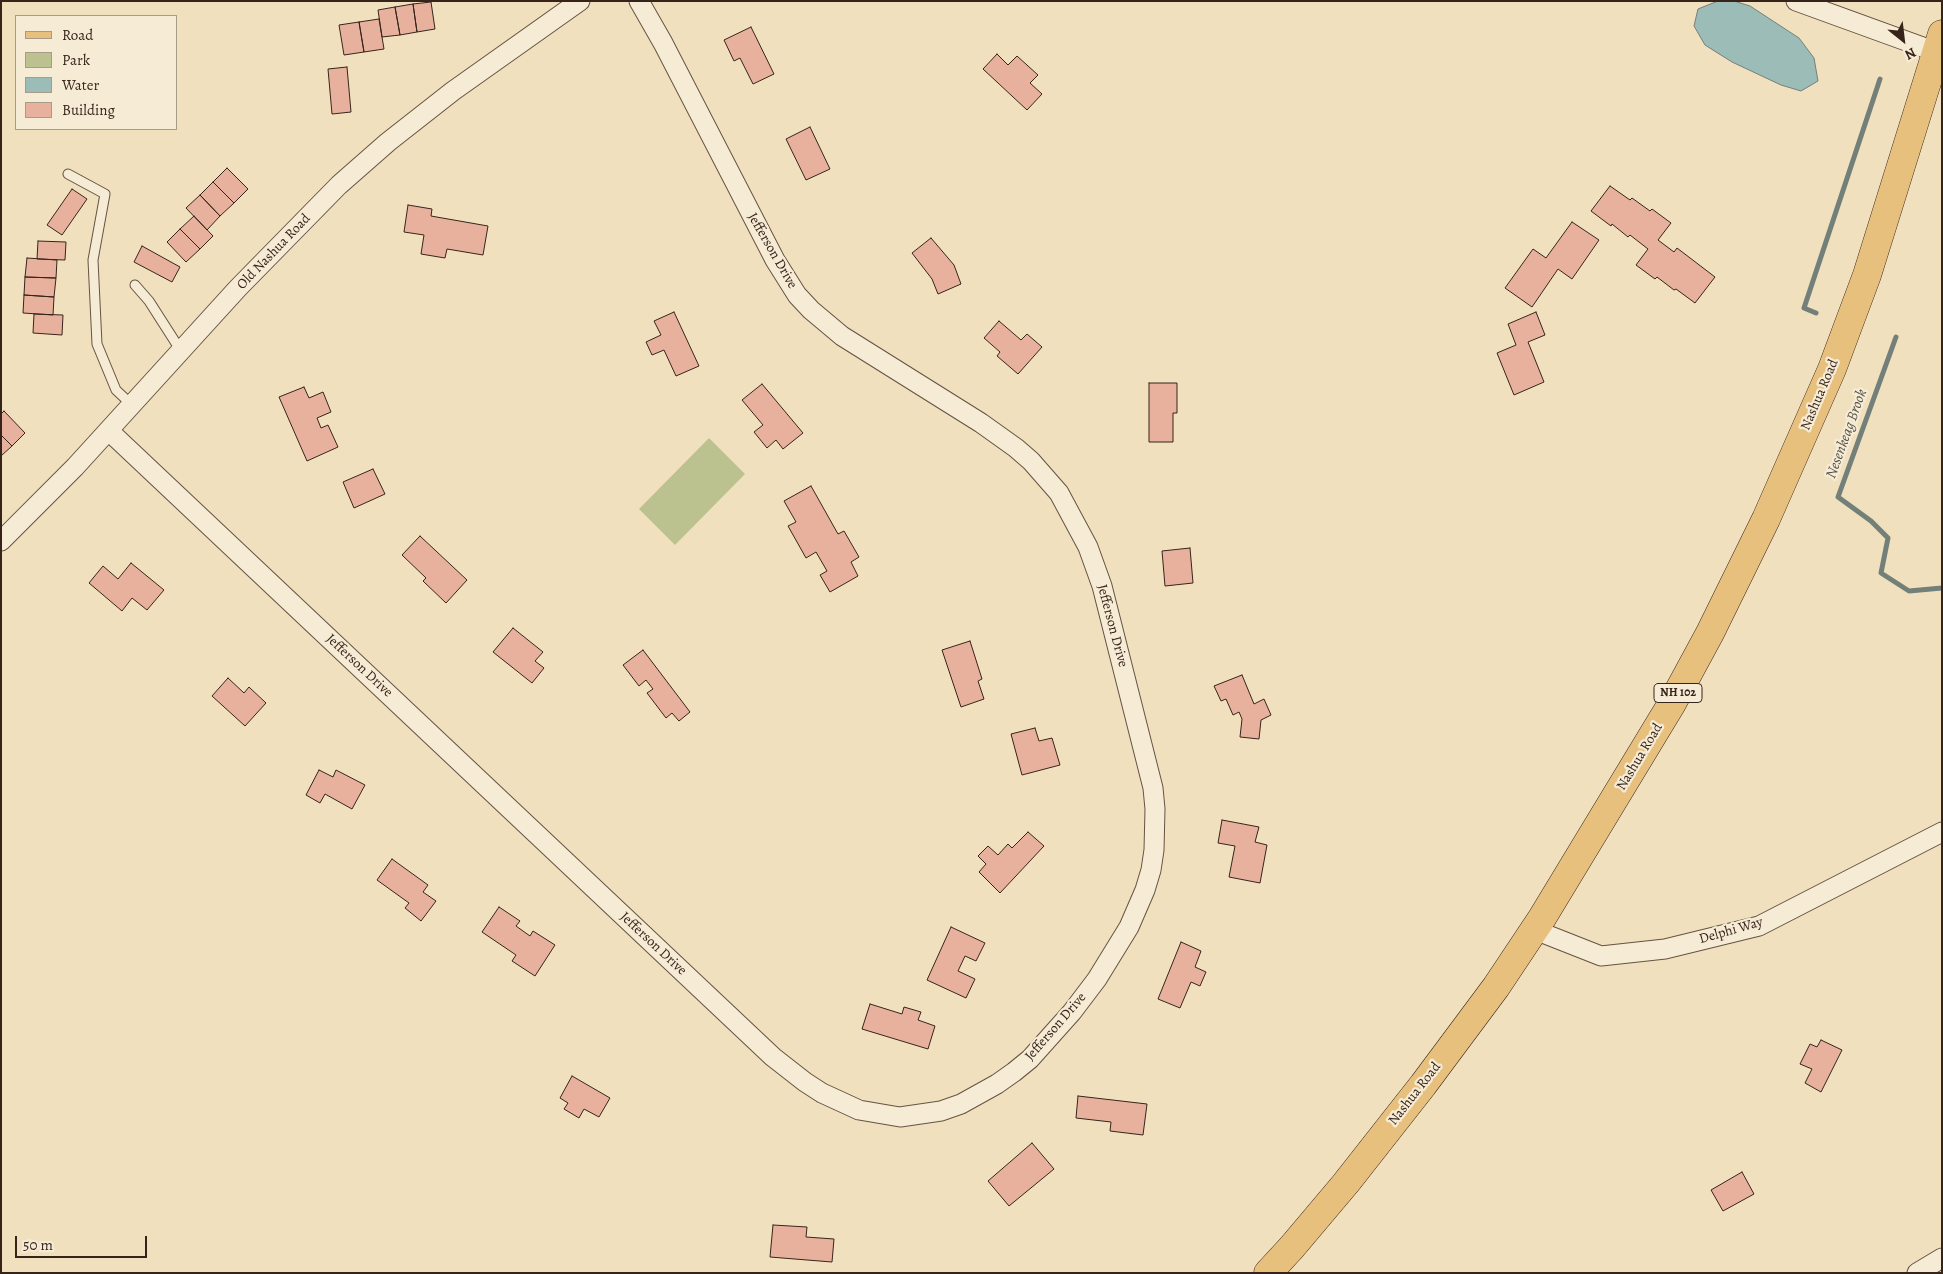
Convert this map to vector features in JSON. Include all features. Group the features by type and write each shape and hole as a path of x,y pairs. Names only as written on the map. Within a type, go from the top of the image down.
{"main road":[{"name":"Nashua Road","path":"1268,1273 1340,1190 1423,1085 1496,987 1535,930 1671,705 1710,633 1783,482 1832,369 1867,275 1940,47"}],"street":[{"name":"Jefferson Drive","path":"109,430 766,1050 805,1082 822,1093 859,1110 879,1115 900,1117 928,1114 961,1104 1014,1072 1030,1059 1072,1012 1097,979 1129,927 1145,890 1151,870 1154,850 1155,809 1153,788 1102,586 1079,529 1059,493 1031,461 981,423 842,336 811,310 797,295 775,260 663,43 639,1"},
{"path":"1796,1 1940,47"},
{"name":"Old Nashua Road","path":"1,541 37,507 133,405 238,288 339,185 381,148 453,91 579,2"},
{"name":"Delphi Way","path":"1535,930 1601,956 1665,949 1759,926 1942,832"},
{"path":"1917,1273 1942,1258"}],"lane":[{"path":"68,174 105,194 93,260 97,344 116,390 133,405"},
{"path":"136,285 149,300 181,351"}],"green space":[{"path":"709,438 745,474 675,545 639,509"}],"water":[{"path":"1718,1 1734,1 1750,6 1799,38 1814,58 1818,81 1801,91 1781,85 1732,62 1705,45 1694,26 1698,9"}],"building":[{"path":"431,2 435,29 417,32 413,4"},
{"path":"413,4 417,32 400,35 395,7"},
{"path":"395,7 400,35 382,37 378,10"},
{"path":"379,19 384,49 364,52 359,22"},
{"path":"359,22 364,52 344,55 339,25"},
{"path":"751,27 774,74 753,84 740,58 734,61 724,40"},
{"path":"997,54 1008,65 1017,56 1038,75 1030,83 1042,94 1027,110 983,69"},
{"path":"347,67 351,112 332,114 328,69"},
{"path":"810,127 830,169 806,180 786,139"},
{"path":"227,168 248,189 234,203 213,182"},
{"path":"213,182 234,203 220,216 200,195"},
{"path":"1610,186 1650,211 1652,209 1671,223 1658,240 1674,252 1677,248 1715,277 1695,303 1636,265 1648,249 1630,235 1628,237 1591,211"},
{"path":"72,189 87,199 62,235 47,225"},
{"path":"200,195 220,216 207,230 186,208"},
{"path":"408,205 432,209 431,216 488,226 483,255 447,249 445,258 421,254 424,235 404,232"},
{"path":"194,216 213,236 200,249 180,229"},
{"path":"1572,222 1599,240 1572,279 1558,269 1532,307 1505,288 1533,249 1546,258"},
{"path":"180,229 200,249 186,262 167,242"},
{"path":"931,238 954,265 961,284 938,294 932,279 912,253"},
{"path":"38,241 66,242 65,260 37,259"},
{"path":"142,246 180,267 172,282 134,262"},
{"path":"27,258 57,260 56,278 25,277"},
{"path":"25,277 56,278 54,297 24,295"},
{"path":"24,295 54,297 53,315 23,313"},
{"path":"674,312 699,366 676,376 664,350 652,355 646,342 661,335 654,321"},
{"path":"1536,312 1545,335 1528,342 1544,382 1514,395 1497,353 1516,345 1508,324"},
{"path":"34,314 63,315 62,335 33,333"},
{"path":"999,321 1021,340 1027,334 1042,347 1018,374 997,356 1000,352 984,338"},
{"path":"1149,383 1177,383 1177,413 1173,413 1173,442 1149,442"},
{"path":"762,384 803,433 783,449 776,440 767,448 754,432 763,425 742,400"},
{"path":"304,387 309,398 323,392 331,412 317,418 321,428 328,425 338,447 307,461 279,397"},
{"path":"4,411 25,433 12,446 1,435 1,414"},
{"path":"1,435 12,446 1,456"},
{"path":"373,469 385,494 354,508 343,482"},
{"path":"811,486 838,534 844,531 859,557 851,562 858,576 830,592 820,575 827,571 816,552 806,558 788,526 796,522 784,501"},
{"path":"420,536 467,580 446,603 423,581 426,578 402,555"},
{"path":"1190,548 1193,583 1165,586 1162,551"},
{"path":"131,563 164,590 147,610 132,598 122,611 89,583 103,566 118,579"},
{"path":"513,628 543,652 535,661 544,668 532,683 493,652"},
{"path":"970,641 982,679 978,681 984,699 961,707 942,650"},
{"path":"643,650 690,712 679,721 672,713 666,718 647,693 653,689 646,680 639,686 623,665"},
{"path":"1242,675 1254,704 1264,699 1271,715 1261,720 1259,739 1240,737 1242,719 1239,712 1233,715 1226,699 1221,701 1214,686"},
{"path":"228,678 244,693 249,687 266,703 245,726 212,696"},
{"path":"1035,728 1039,741 1052,738 1060,765 1022,775 1011,734"},
{"path":"319,770 333,777 336,770 365,785 352,809 325,794 320,803 306,795"},
{"path":"1222,820 1259,827 1255,842 1267,845 1260,883 1229,877 1235,846 1218,843"},
{"path":"1028,832 1044,846 1000,893 979,872 986,864 978,856 988,846 998,855 1008,844 1012,848"},
{"path":"392,859 428,885 423,892 436,901 421,921 405,908 409,903 377,880"},
{"path":"499,907 520,921 516,926 530,936 533,931 555,945 535,976 512,961 516,955 482,932"},
{"path":"951,927 985,943 976,961 965,956 958,971 975,979 966,998 927,980"},
{"path":"1181,942 1201,951 1195,967 1206,972 1200,986 1191,982 1180,1008 1158,999"},
{"path":"870,1004 902,1014 904,1007 921,1012 918,1020 935,1026 928,1049 862,1029"},
{"path":"1821,1040 1842,1050 1821,1092 1805,1083 1812,1069 1800,1064 1810,1044 1817,1047"},
{"path":"572,1076 610,1098 599,1117 584,1109 579,1118 564,1109 568,1103 560,1098"},
{"path":"1078,1096 1147,1104 1143,1135 1110,1131 1111,1122 1076,1118"},
{"path":"1032,1143 1054,1169 1009,1206 988,1181"},
{"path":"1742,1172 1754,1194 1723,1211 1711,1190"},
{"path":"773,1225 807,1227 806,1237 834,1239 832,1262 770,1257"}],"waterway":[{"name":"Nesenkeag Brook","path":"1816,313 1804,308 1880,79"},
{"name":"Nesenkeag Brook","path":"1896,337 1838,497 1871,521 1888,538 1881,573 1909,591 1942,588"}]}
